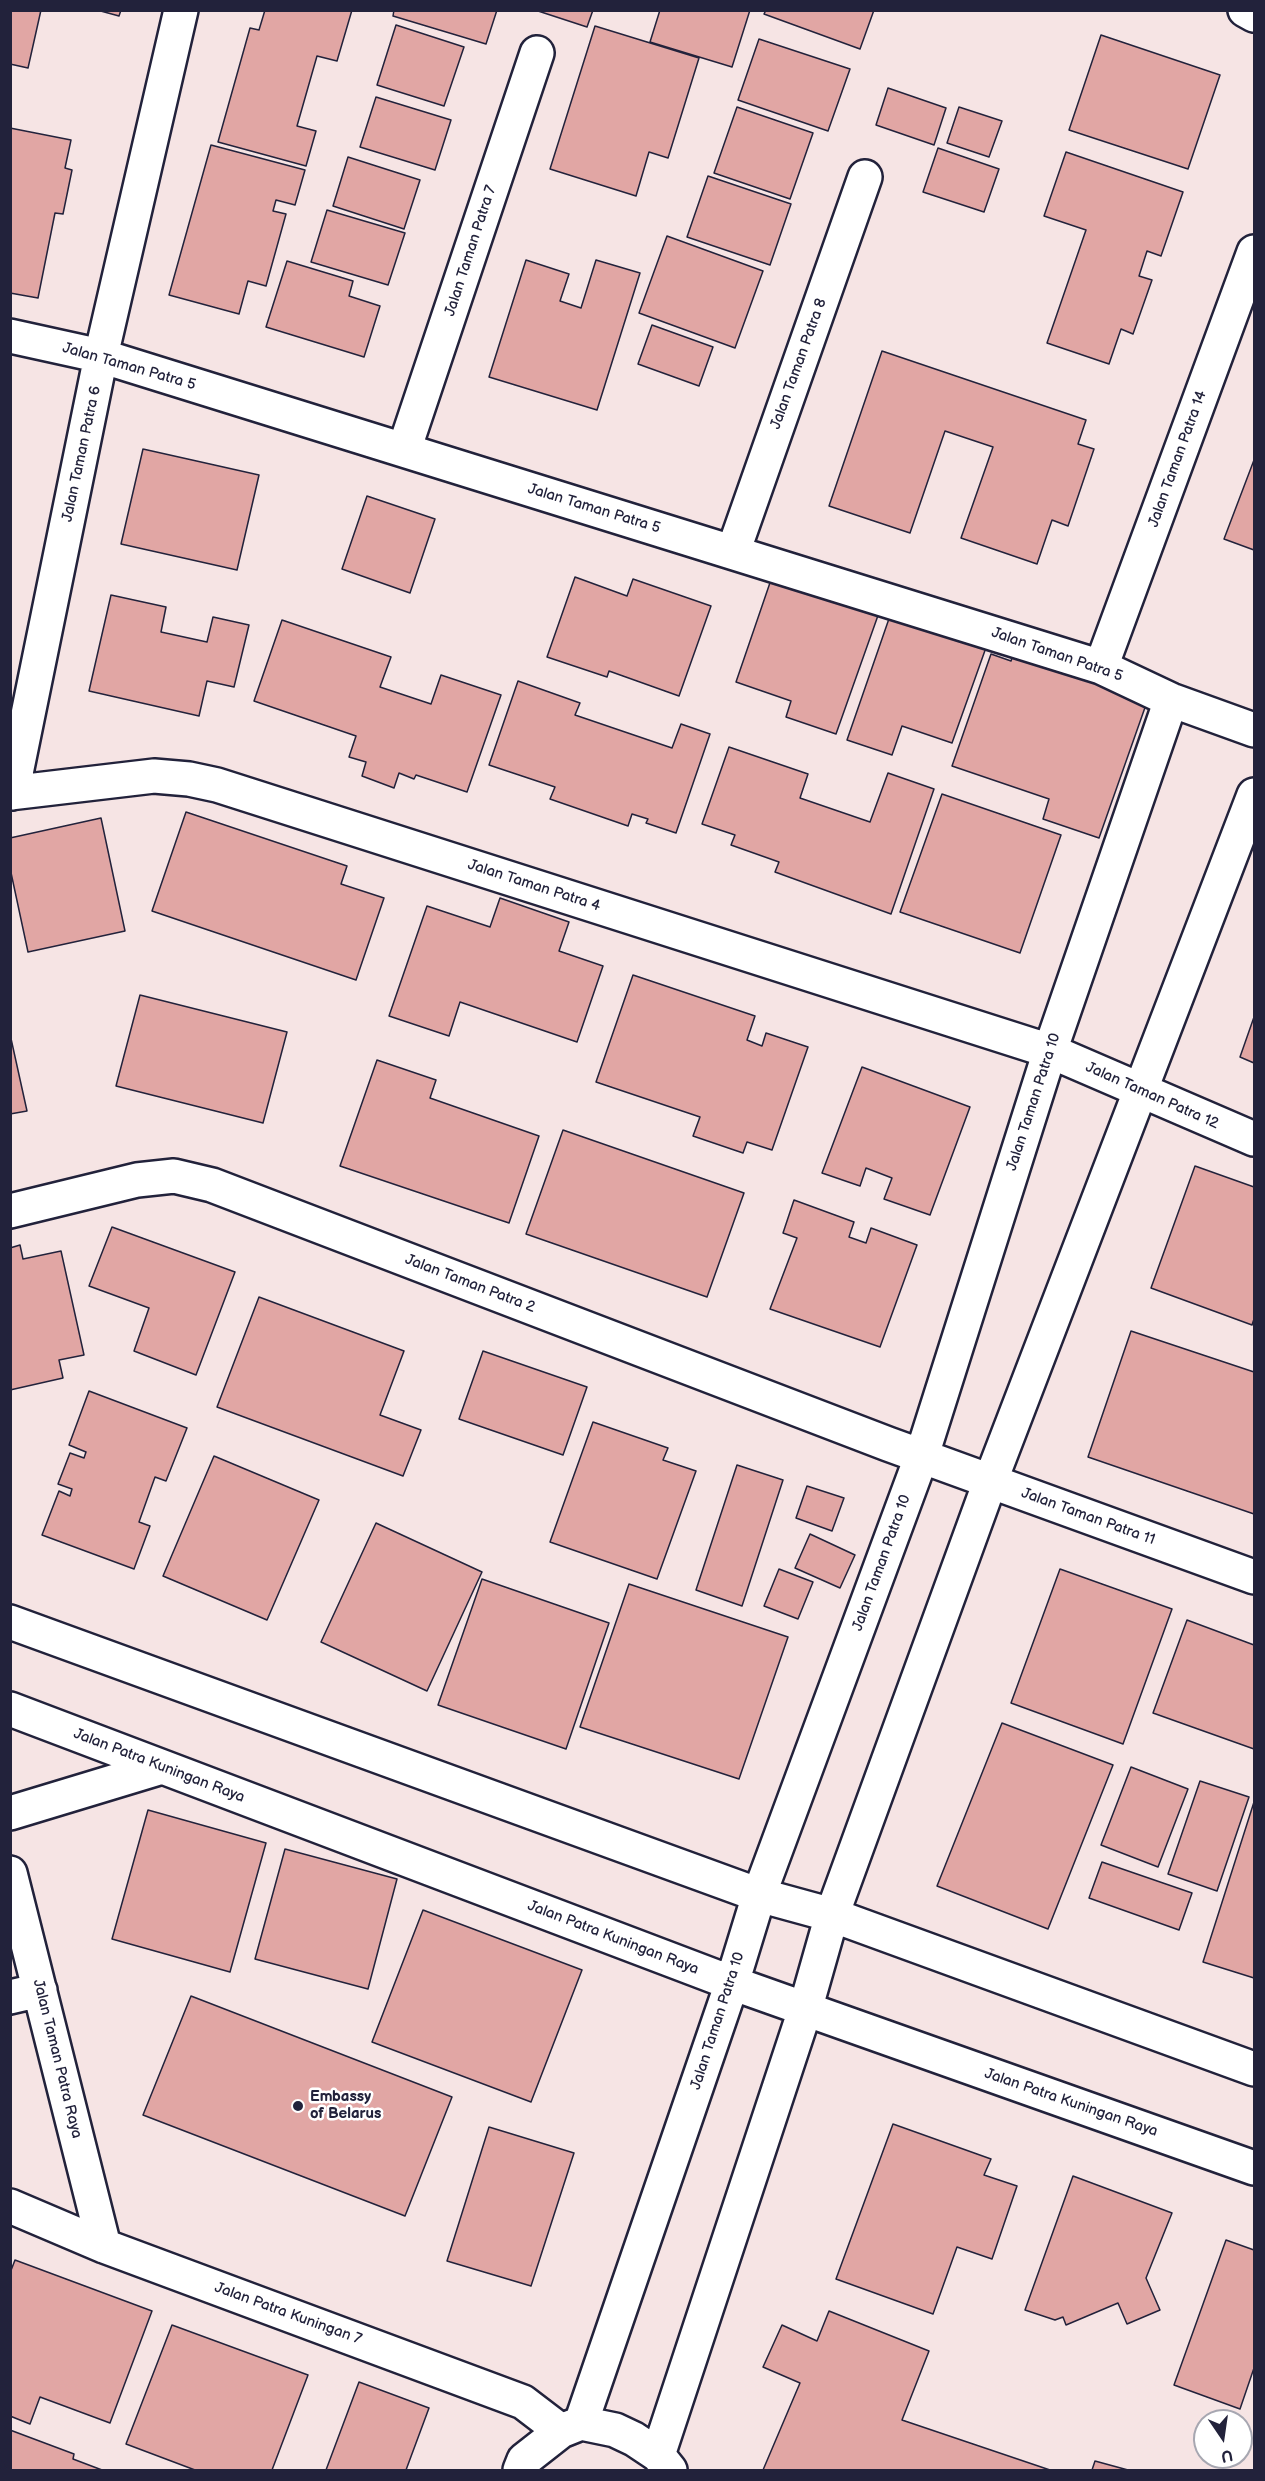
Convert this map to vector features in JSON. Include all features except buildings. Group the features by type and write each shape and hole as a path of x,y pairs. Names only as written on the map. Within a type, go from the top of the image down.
{"street":[{"name":"Jalan Taman Patra 6","path":"11,793 101,356 181,10"},
{"path":"1245,10 1254,15"},
{"name":"Jalan Taman Patra 7","path":"404,450 537,53"},
{"name":"Jalan Taman Patra 8","path":"733,552 866,177"},
{"name":"Jalan Taman Patra 14","path":"1101,667 1254,252"},
{"name":"Jalan Taman Patra 5","path":"10,336 101,356 1101,667 1171,700 1254,730"},
{"name":"Jalan Taman Patra 10","path":"571,2427 732,1983 759,1894 922,1455 1050,1052 1171,700"},
{"name":"Jalan Taman Patra 4","path":"11,793 154,777 189,779 217,785 1050,1052"},
{"path":"520,2470 524,2460 571,2427 615,2430 664,2463 805,2010 832,1915 990,1482 1254,795"},
{"name":"Jalan Taman Patra 12","path":"1050,1052 1254,1139"},
{"name":"Jalan Taman Patra 2","path":"10,1211 136,1180 174,1176 212,1185 877,1440 922,1455"},
{"name":"Jalan Taman Patra 11","path":"922,1455 990,1482 1254,1577"},
{"path":"10,1622 759,1894 832,1915 1254,2069"},
{"name":"Jalan Patra Kuningan Raya","path":"10,1709 805,2010 1254,2168"},
{"path":"10,1814 162,1767"},
{"name":"Jalan Taman Patra Raya","path":"10,1873 25,1993 104,2246"},
{"name":"Jalan Patra Kuningan 7","path":"10,2206 104,2246 523,2402 571,2427"}],"place":[{"name":"Embassy of Belarus","path":"298,2106"}]}
